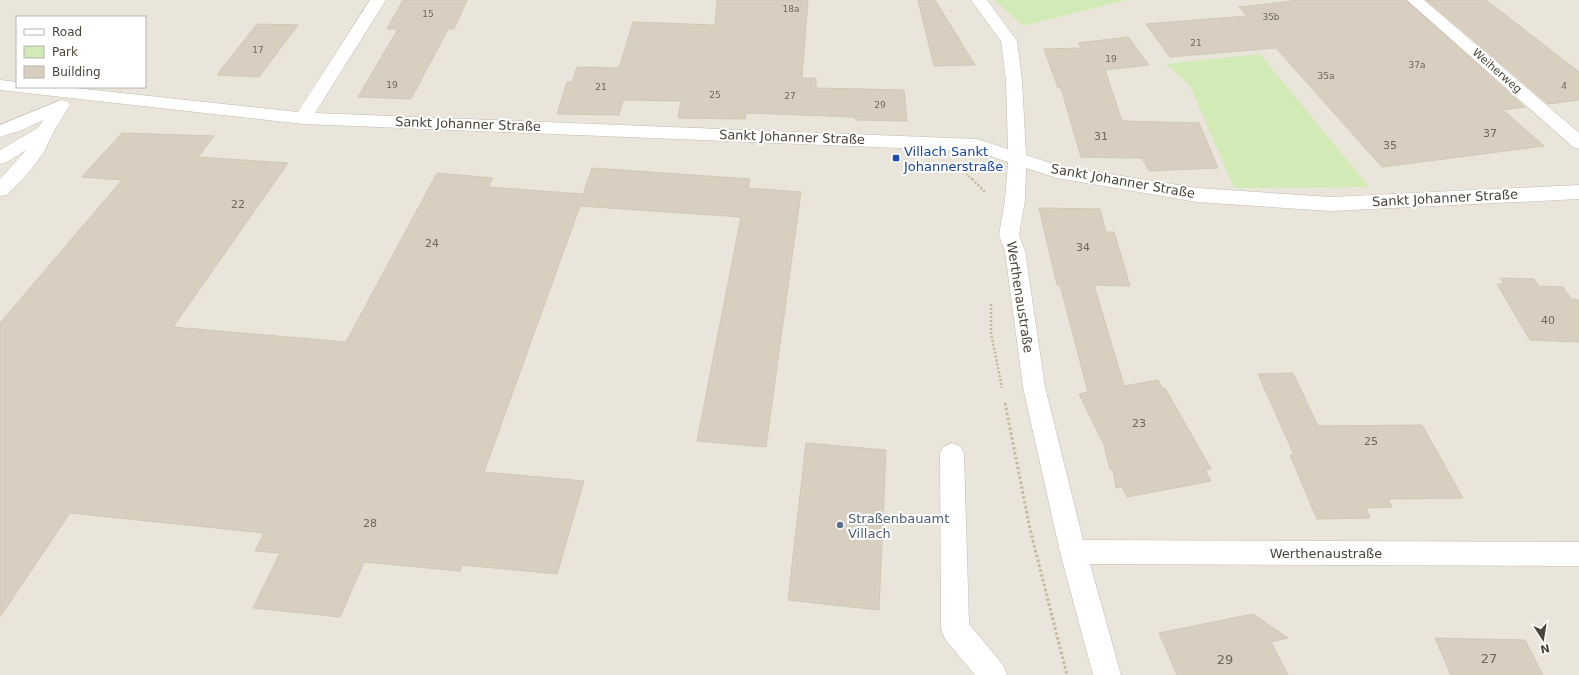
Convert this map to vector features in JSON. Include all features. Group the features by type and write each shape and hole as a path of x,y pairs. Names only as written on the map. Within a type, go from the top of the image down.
{"street":[{"path":"303,118 378,0"},
{"name":"Werthenaustraße","path":"979,0 1009,41 1014,80 1017,160 1015,200 1009,235 1014,251 1034,387 1073,552 1107,675"},
{"name":"Weiherweg","path":"1415,0 1579,143"},
{"name":"Sankt Johanner Straße","path":"0,85 68,99 303,118 977,145 1017,160 1057,172 1197,195 1331,204 1579,192"},
{"path":"0,141 8,128 68,99"},
{"path":"0,190 23,167 38,148 45,131 68,99"},
{"path":"0,158 45,131"},
{"path":"0,172 9,163 19,146"},
{"path":"952,454 955,629 993,675"},
{"name":"Werthenaustraße","path":"1073,552 1579,554"}],"shaded area":[{"path":"0,0 994,0 1023,26 1127,0 1579,0 1579,675 0,675"}],"green space":[{"path":"994,0 1127,0 1023,26"},
{"path":"1260,54 1369,187 1234,188 1190,86 1166,64"}],"building":[{"path":"403,0 467,0 454,29 448,29 411,99 358,97 398,29 387,29"},
{"path":"717,0 808,0 802,78 816,78 816,88 904,90 907,121 856,120 855,117 746,113 745,119 678,118 681,101 623,100 619,115 557,114 567,82 572,82 577,67 619,68 633,22 715,25"},
{"path":"918,0 935,0 975,65 934,66"},
{"path":"1300,0 1406,0 1525,107 1503,110 1544,146 1382,167 1276,48 1170,57 1146,24 1247,16 1239,7"},
{"path":"1426,0 1486,0 1579,72 1579,100 1548,104"},
{"path":"257,24 298,25 259,77 217,75"},
{"path":"1128,37 1149,65 1105,70 1122,121 1199,123 1218,168 1149,171 1142,158 1081,157 1061,88 1058,88 1044,49 1082,48 1078,43"},
{"path":"122,133 214,136 198,157 288,163 173,327 346,342 437,173 493,178 488,187 583,194 592,168 750,179 748,188 801,192 766,447 697,441 741,217 580,206 484,472 584,481 557,574 462,565 460,571 364,562 340,617 253,608 280,553 255,551 264,533 70,513 0,617 0,323 122,180 82,177"},
{"path":"1039,208 1100,209 1106,232 1114,232 1130,286 1094,285 1124,386 1158,380 1162,388 1165,388 1211,469 1205,470 1211,481 1127,497 1122,487 1116,488 1113,469 1110,469 1104,445 1079,394 1088,392 1060,285 1057,285"},
{"path":"1500,278 1534,279 1539,286 1563,287 1571,299 1579,300 1579,342 1530,340 1497,284 1504,284"},
{"path":"1293,373 1318,426 1422,425 1463,498 1388,499 1392,507 1366,508 1370,518 1317,519 1290,455 1294,455 1258,374"},
{"name":"Straßenbauamt Villach","path":"806,443 886,450 879,610 788,600"},
{"path":"1253,614 1288,638 1271,642 1288,675 1177,675 1159,633"},
{"path":"1435,638 1525,640 1543,675 1451,675"}],"place":[{"name":"Villach Sankt Johannerstraße","path":"896,158"},
{"name":"Straßenbauamt Villach","path":"840,525"}]}
